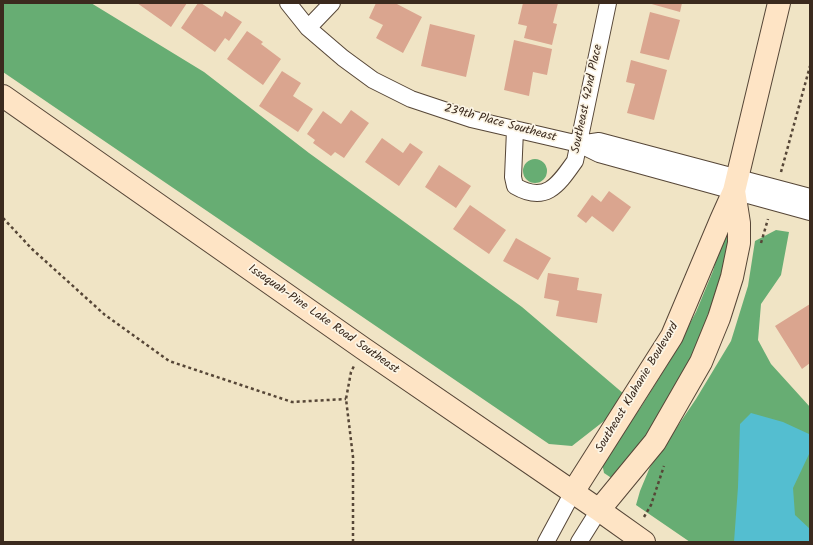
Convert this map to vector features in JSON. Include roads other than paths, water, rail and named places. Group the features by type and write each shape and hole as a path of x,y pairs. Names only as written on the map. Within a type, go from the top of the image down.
{"street":[{"name":"239th Place Southeast","path":"288,3 308,28 343,58 373,80 411,99 471,119 579,144 599,154 737,184 810,197"},
{"path":"308,28 332,3"},
{"name":"Southeast 42nd Place","path":"515,130 513,177 515,186 523,190 544,193 552,190 565,176 575,161 608,3"},
{"name":"Southeast Klahanie Boulevard","path":"573,492 672,336 737,184 779,3"},
{"name":"Issaquah-Pine Lake Road Southeast","path":"3,96 364,349 644,542"},
{"name":"239th Place Southeast","path":"737,184 810,212"},
{"name":"Southeast Klahanie Boulevard","path":"598,510 655,442 701,362 719,318 739,243 737,184"},
{"path":"548,538 573,492"},
{"path":"579,542 598,510"}],"water":[{"path":"751,413 783,422 809,434 810,452 793,488 795,515 810,529 810,542 734,542 738,487 740,424"}]}
